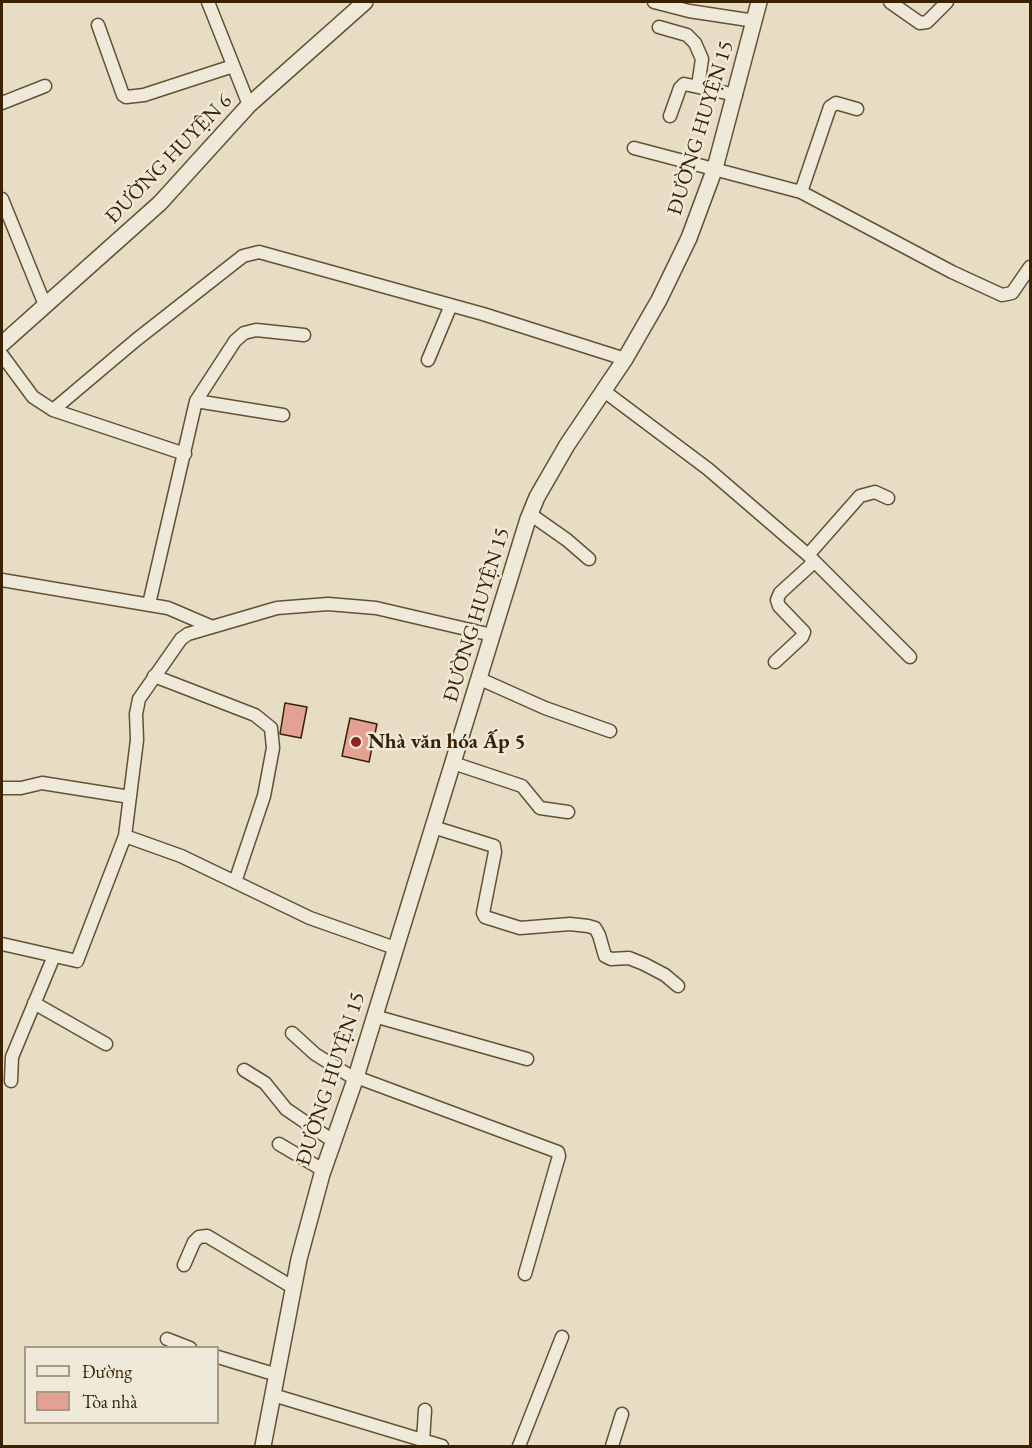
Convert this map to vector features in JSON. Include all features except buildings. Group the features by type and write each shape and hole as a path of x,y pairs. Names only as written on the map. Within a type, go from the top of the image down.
{"street":[{"path":"208,2 249,105"},
{"name":"ĐƯỜNG HUYỆN 6","path":"2,344 160,203 249,105 365,2"},
{"path":"654,2 690,11 755,21"},
{"name":"ĐƯỜNG HUYỆN 15","path":"263,1446 294,1288 323,1170 355,1078 530,514 537,497 567,445 625,359 659,300 689,238 715,168 759,2"},
{"path":"890,2 920,23 927,22 947,2"},
{"path":"98,24 123,95 126,97 144,95 233,66"},
{"path":"659,27 687,35 696,43 702,59 698,86"},
{"path":"670,116 680,88 684,84 736,95"},
{"path":"2,103 45,86"},
{"path":"801,192 830,107 836,103 857,110"},
{"path":"634,148 801,192 952,272 1002,295 1012,293 1030,267"},
{"path":"2,199 45,305"},
{"path":"53,410 135,340 243,256 252,252 280,257 451,305 625,359"},
{"path":"428,360 451,305"},
{"path":"149,604 196,401 235,341 244,333 256,330 304,335"},
{"path":"2,355 33,397 53,410 185,454"},
{"path":"604,391 708,468 810,559 910,657"},
{"path":"196,401 283,415"},
{"path":"775,662 802,637 804,632 779,606 777,600 780,593 860,496 875,492 888,498"},
{"path":"530,514 589,559"},
{"path":"2,580 149,604 184,613 210,626"},
{"path":"2,944 73,961 79,958 125,836 137,740 136,714 139,699 181,639 210,626 276,608 328,604 376,609 492,635"},
{"path":"154,676 255,715 271,728 273,748 264,796 236,882"},
{"path":"480,679 545,708 610,731"},
{"path":"453,763 522,786 540,808 568,812"},
{"path":"2,788 21,788 42,783 130,798"},
{"path":"433,827 494,846 495,852 483,913 485,917 520,928 588,926 595,928 605,956 611,959 629,958 644,964 665,975 678,986"},
{"path":"125,836 181,856 310,918 395,948"},
{"path":"11,1081 9,1067 12,1057 54,956"},
{"path":"34,1003 106,1044"},
{"path":"374,1016 526,1059"},
{"path":"292,1033 315,1054 355,1078 558,1152 559,1156 525,1274"},
{"path":"244,1070 265,1083 286,1109 333,1141"},
{"path":"279,1144 323,1170"},
{"path":"184,1265 194,1242 199,1237 207,1236 294,1288"},
{"path":"519,1446 562,1337"},
{"path":"167,1339 187,1346"},
{"path":"219,1357 277,1375"},
{"path":"273,1395 440,1446"},
{"path":"423,1441 425,1410"},
{"path":"612,1446 622,1414"}],"place":[{"name":"Nhà văn hóa Ấp 5","path":"356,742"}]}
